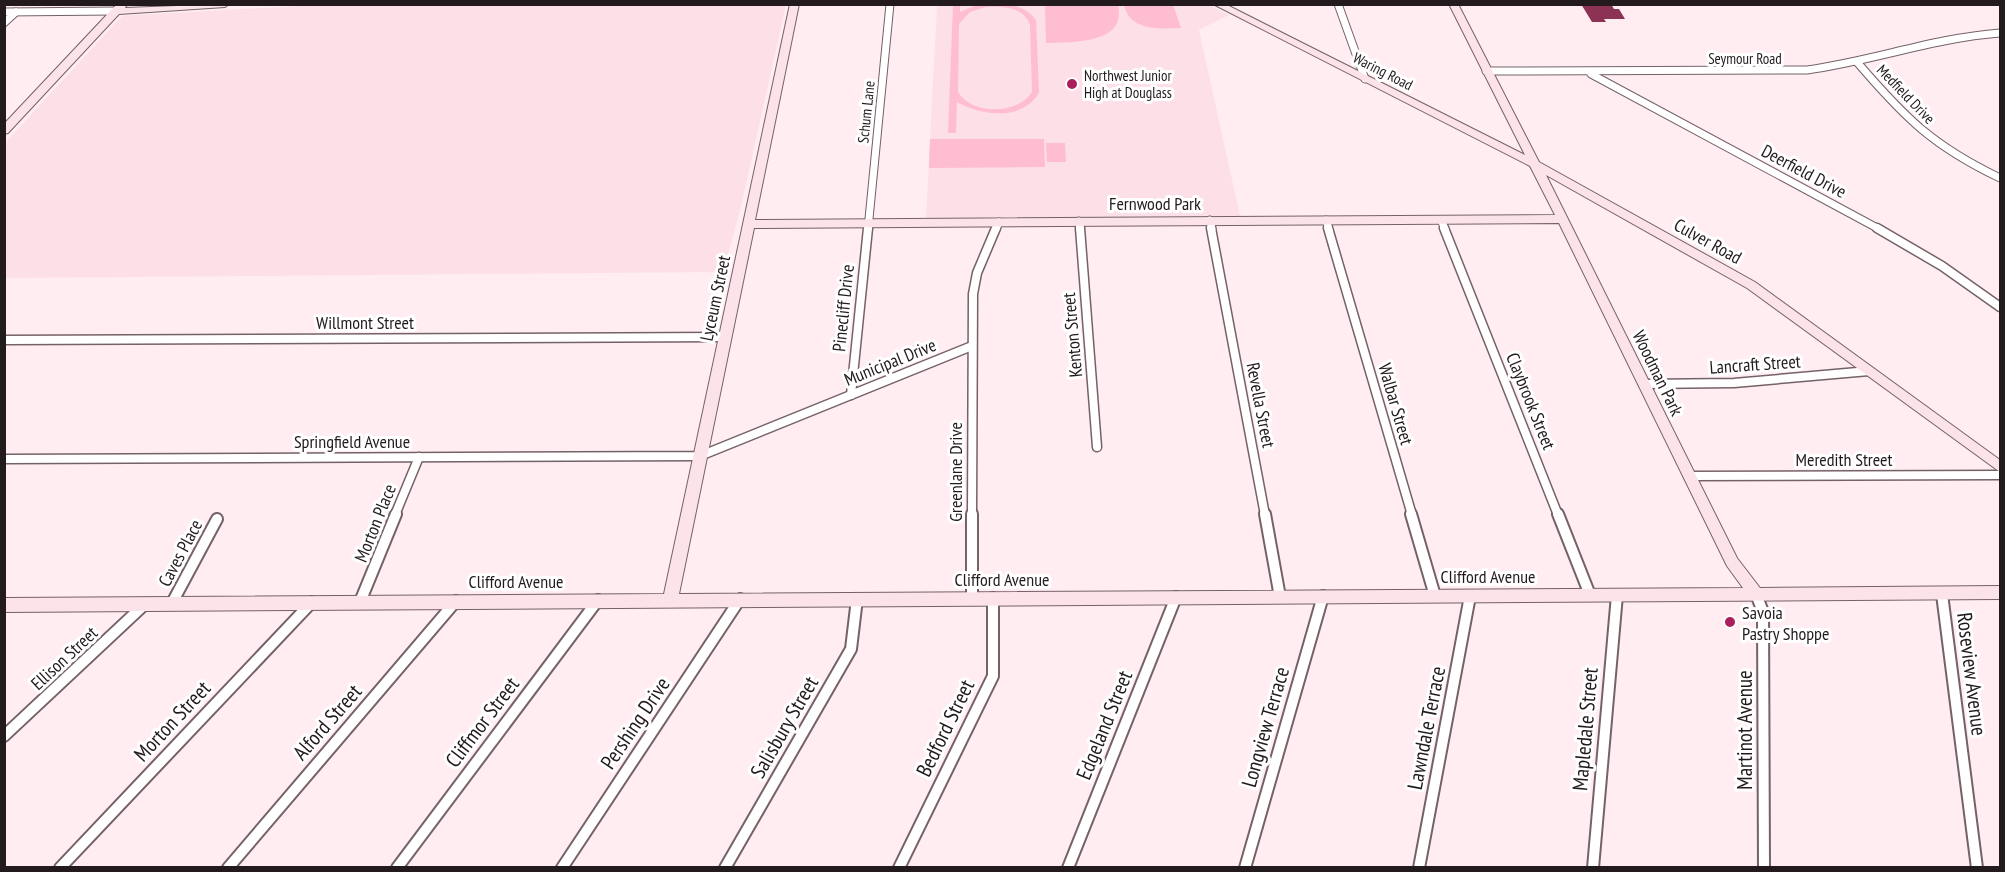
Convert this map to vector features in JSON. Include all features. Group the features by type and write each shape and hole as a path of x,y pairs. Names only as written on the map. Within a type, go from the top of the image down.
{"street":[{"path":"4,12 225,4"},
{"name":"Lyceum Street","path":"670,600 795,4"},
{"name":"Schum Lane","path":"868,223 890,4"},
{"path":"1338,4 1365,79"},
{"path":"1453,4 1535,164"},
{"name":"Waring Road","path":"1220,5 1535,164"},
{"path":"4,130 120,8"},
{"path":"4,23 16,12"},
{"name":"Seymour Road","path":"1486,72 1792,71 1857,62 1945,38 2001,33"},
{"name":"Medfield Drive","path":"1857,62 1910,121 1928,137 2001,178"},
{"name":"Deerfield Drive","path":"1588,72 1868,222 1942,266 2001,307"},
{"name":"Woodman Park","path":"1535,164 1688,476 1732,562 1755,594"},
{"name":"Culver Road","path":"1535,164 1750,285 2001,467"},
{"name":"Fernwood Park","path":"748,224 1563,219"},
{"name":"Revella Street","path":"1210,220 1280,597"},
{"name":"Walbar Street","path":"1326,220 1435,596"},
{"name":"Claybrook Street","path":"1441,220 1590,595"},
{"name":"Kenton Street","path":"1079,221 1097,447"},
{"path":"972,346 973,294 977,273 999,222"},
{"name":"Pinecliff Drive","path":"851,395 868,223"},
{"name":"Willmont Street","path":"4,340 725,337"},
{"name":"Municipal Drive","path":"700,456 972,346"},
{"name":"Greenlane Drive","path":"972,346 972,598"},
{"name":"Lancraft Street","path":"1642,384 1734,383 1869,371"},
{"name":"Springfield Avenue","path":"4,459 700,456"},
{"name":"Morton Place","path":"360,602 419,458"},
{"name":"Meredith Street","path":"1688,476 2001,475"},
{"name":"Caves Place","path":"172,603 217,519"},
{"name":"Clifford Avenue","path":"4,605 2001,593"},
{"name":"Martinot Avenue","path":"1755,594 1763,612 1764,867"},
{"name":"Roseview Avenue","path":"1942,594 1977,867"},
{"name":"Mapledale Street","path":"1593,867 1617,595"},
{"name":"Longview Terrace","path":"1245,867 1323,596"},
{"name":"Lawndale Terrace","path":"1419,867 1470,596"},
{"name":"Edgeland Street","path":"1068,867 1176,597"},
{"name":"Bedford Street","path":"898,867 993,676 993,598"},
{"name":"Pershing Drive","path":"562,867 740,599"},
{"name":"Salisbury Street","path":"725,867 851,649 857,599"},
{"name":"Cliffmor Street","path":"396,867 598,600"},
{"name":"Alford Street","path":"228,867 456,601"},
{"name":"Morton Street","path":"60,867 312,602"},
{"name":"Ellison Street","path":"4,736 146,603"}],"shaded area":[{"path":"331,4 786,5 739,215 723,272 5,278 5,143 122,16"},
{"path":"979,4 1010,5 1024,9 1036,20 1039,93 1032,102 1012,112 989,113 957,102 956,133 948,133 953,5 960,5 960,12","holes":["986,7 1018,11 1023,14 1030,25 1032,92 1025,100 1006,108 983,108 973,105 964,100 958,92 959,24 970,12"]},
{"name":"Northwest Junior High at Douglass","path":"1207,4 1229,15 1199,30 1240,216 926,218 937,5"},
{"path":"1045,5 1118,5 1119,18 1106,34 1096,38 1046,43"},
{"path":"1124,5 1173,5 1181,28 1146,27 1132,20"},
{"path":"930,139 1044,139 1045,167 929,168"},
{"path":"1046,143 1065,143 1066,162 1047,162"}],"building":[{"path":"1581,4 1611,4 1614,9 1619,9 1625,19 1604,19 1606,22 1592,22"}],"place":[{"name":"Northwest Junior High at Douglass","path":"1072,84"},
{"name":"Savoia Pastry Shoppe","path":"1730,622"}]}
